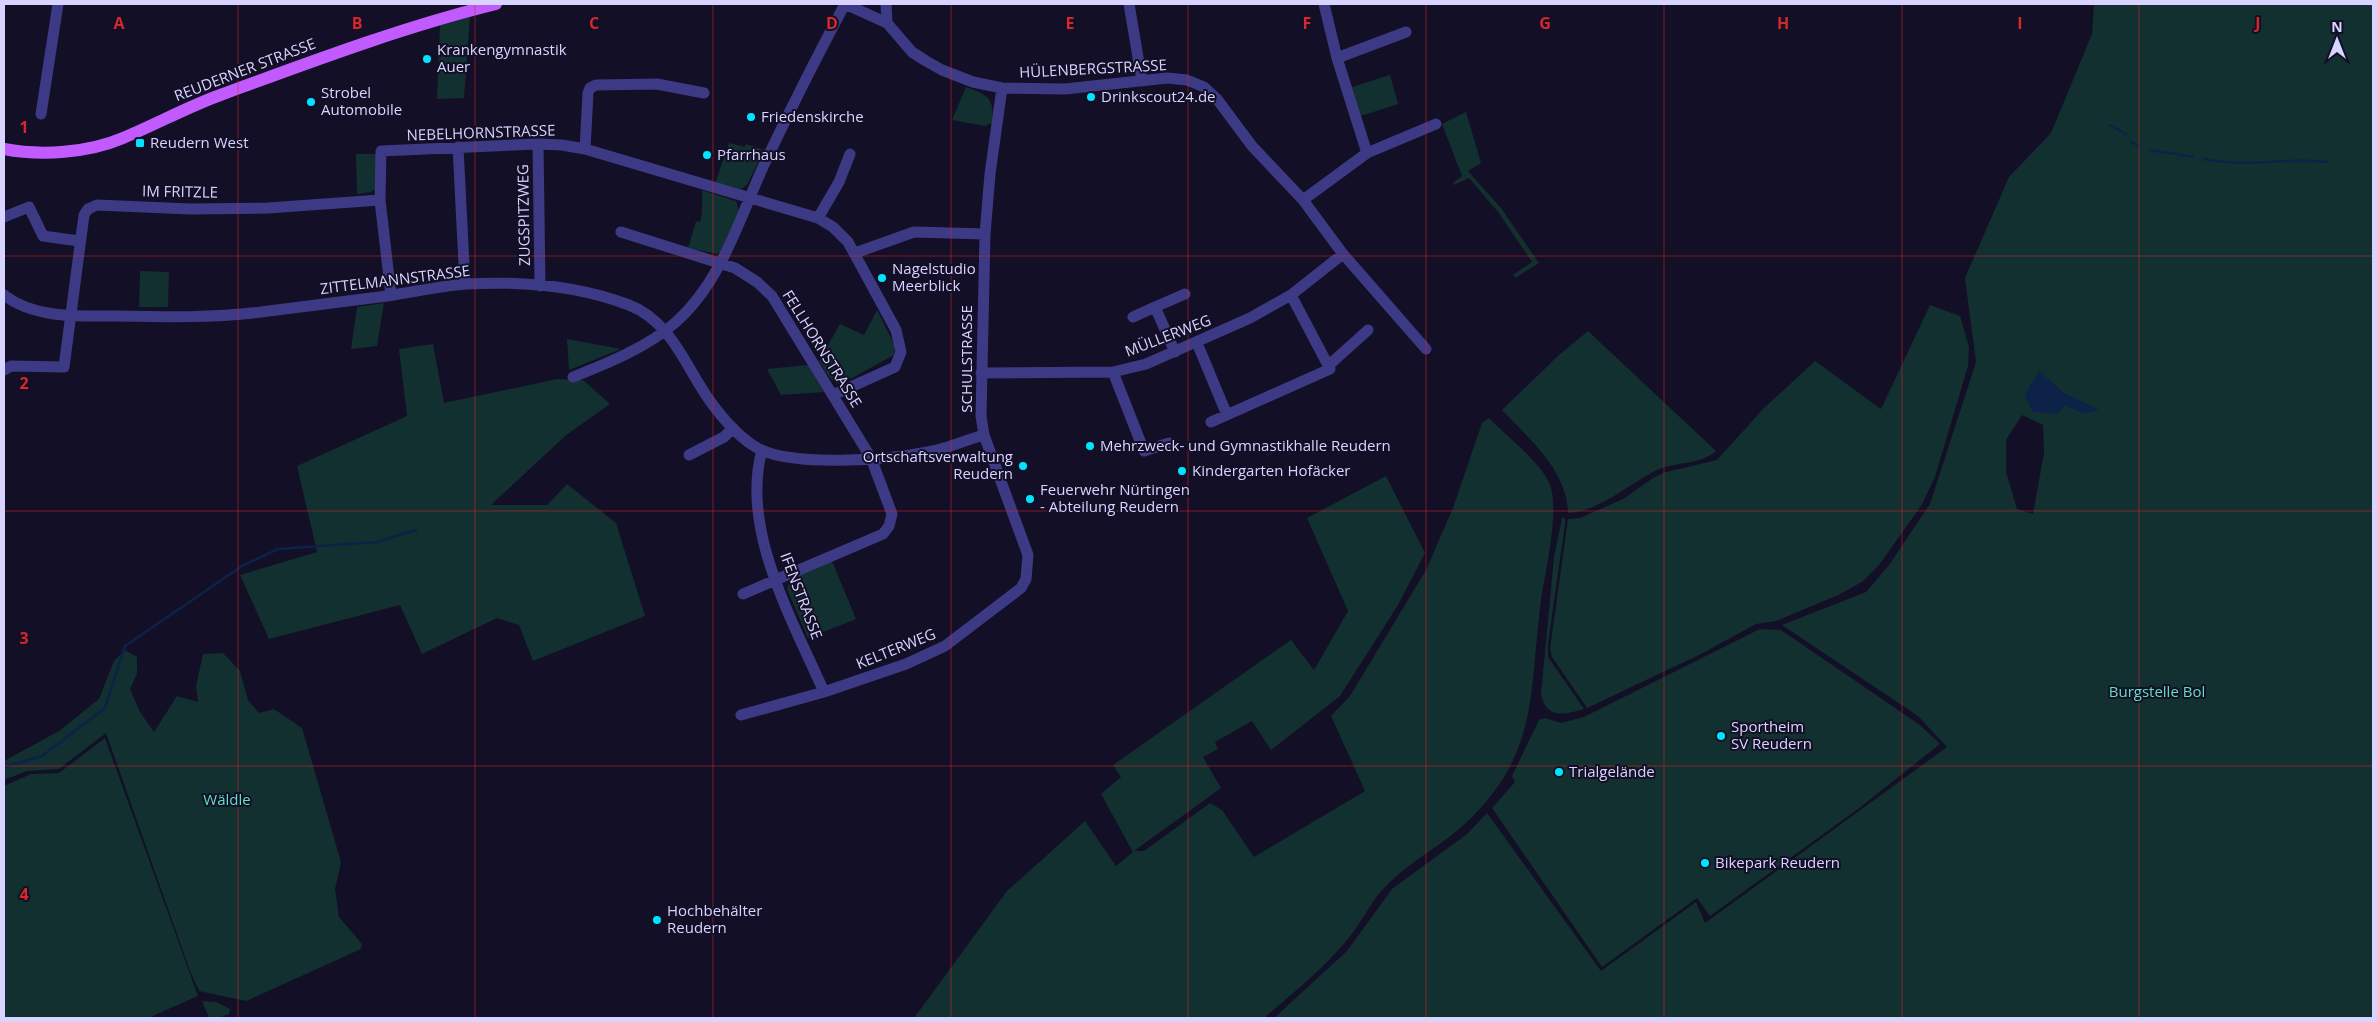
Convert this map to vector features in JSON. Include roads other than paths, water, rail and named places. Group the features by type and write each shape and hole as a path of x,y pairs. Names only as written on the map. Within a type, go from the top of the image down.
{"main road":[{"name":"REUDERNER STRASSE","path":"4,149 36,152 98,146 122,139 182,110 222,94 384,36 496,4"}],"street":[{"path":"41,114 58,4"},
{"path":"573,377 609,362 664,330 692,305 721,262 799,88 845,4"},
{"name":"HÜLENBERGSTRASSE","path":"845,4 887,23 912,52 942,70 973,82 1002,88 1065,89 1142,81 1180,80 1204,88 1216,99 1252,146 1303,200 1343,254 1426,349"},
{"path":"886,4 887,23"},
{"path":"1129,4 1142,81"},
{"path":"1324,4 1337,58 1367,153"},
{"path":"1337,58 1406,32"},
{"path":"585,149 588,93 590,88 596,85 657,84 704,93"},
{"name":"SCHULSTRASSE","path":"1002,88 990,174 985,234 981,416 984,435 1028,562"},
{"path":"1303,200 1367,153 1436,124"},
{"name":"NEBELHORNSTRASSE","path":"391,295 380,200 381,151 538,144 562,145 585,149 818,218"},
{"name":"ZUGSPITZWEG","path":"538,144 540,286"},
{"path":"458,147 465,284"},
{"path":"833,395 894,367 901,352 896,330 855,253 833,228 818,218 838,182 850,154"},
{"name":"IM FRITZLE","path":"4,370 11,366 64,367 79,241 84,215 88,209 97,205 268,208 380,200"},
{"path":"4,217 30,206 43,236 79,241"},
{"name":"FELLHORNSTRASSE","path":"621,232 736,268 757,282 772,296 871,458 892,514 889,526 882,534 743,594"},
{"path":"855,253 914,232 985,234"},
{"name":"MÜLLERWEG","path":"981,373 1113,372 1146,364 1250,318 1291,295 1343,254"},
{"name":"ZITTELMANNSTRASSE","path":"4,295 28,307 69,316 230,316 465,284 540,286 602,296 646,314 674,339 710,401 732,428 746,442 762,450 783,457 807,460 871,458 928,452 984,435"},
{"path":"1133,317 1185,294"},
{"path":"1212,422 1330,369 1291,295"},
{"path":"1155,307 1175,352"},
{"path":"1328,366 1368,330"},
{"path":"1197,342 1228,415"},
{"path":"1113,372 1144,451 1168,443"},
{"path":"689,455 724,437 732,428"},
{"name":"IFENSTRASSE","path":"762,450 756,501 759,520 776,581 824,692"},
{"name":"KELTERWEG","path":"741,715 824,692 906,664 946,646 1021,588 1026,579 1028,562"}],"water":[{"path":"2039,371 2064,393 2099,410 2084,414 2064,405 2058,414 2033,412 2025,395"}],"waterway":[{"path":"2110,125 2126,134"},
{"path":"2131,142 2139,146"},
{"path":"2150,150 2193,157"},
{"path":"2204,159 2234,163 2328,162"},
{"path":"4,767 42,756 105,708 125,646 242,566 278,549 377,542 416,530"}],"place":[{"name":"Krankengymnastik Auer","path":"427,59"},
{"name":"Drinkscout24.de","path":"1091,97"},
{"name":"Strobel Automobile","path":"311,102"},
{"name":"Friedenskirche","path":"751,117"},
{"name":"Reudern West","path":"140,143"},
{"name":"Pfarrhaus","path":"707,155"},
{"name":"Nagelstudio Meerblick","path":"882,278"},
{"name":"Mehrzweck- und Gymnastikhalle Reudern","path":"1090,446"},
{"name":"Ortschaftsverwaltung Reudern","path":"1023,466"},
{"name":"Kindergarten Hofäcker","path":"1182,471"},
{"name":"Feuerwehr Nürtingen - Abteilung Reudern","path":"1030,499"},
{"name":"Sportheim SV Reudern","path":"1721,736"},
{"name":"Trialgelände","path":"1559,772"},
{"name":"Bikepark Reudern","path":"1705,863"},
{"name":"Hochbehälter Reudern","path":"657,920"}],"park label":[{"name":"Burgstelle Bol","path":"2157,692"},
{"name":"Wäldle","path":"227,800"}]}
